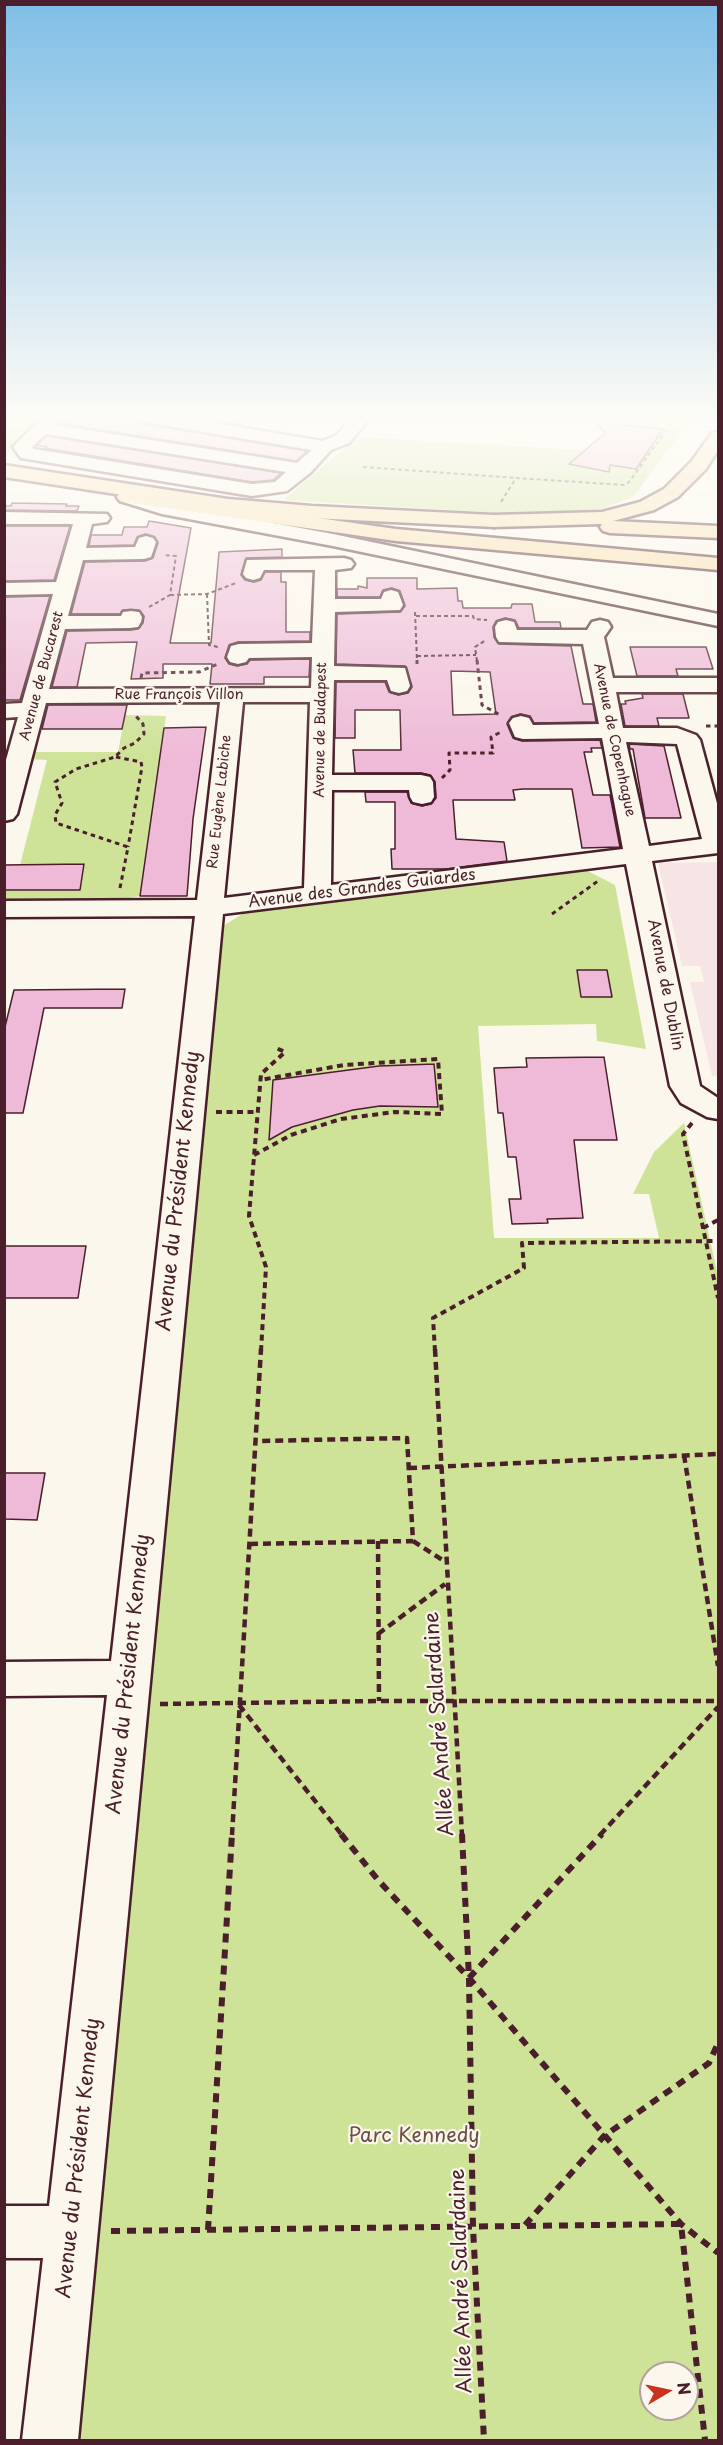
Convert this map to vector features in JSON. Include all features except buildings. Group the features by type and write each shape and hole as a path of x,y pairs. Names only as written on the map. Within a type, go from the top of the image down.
{"main road":[{"path":"371,532 718,564"}],"street":[{"name":"Avenue de Bucarest","path":"6,801 74,554 85,532"},
{"path":"291,532 718,621"},
{"path":"74,554 145,548"},
{"name":"Avenue de Budapest","path":"253,574 254,564 334,564 324,606 317,896"},
{"path":"4,588 65,588"},
{"path":"324,606 391,600"},
{"path":"56,623 129,622 130,616"},
{"name":"Avenue de Copenhague","path":"506,632 597,632 603,685 638,854"},
{"path":"239,654 322,673 398,679"},
{"name":"Rue François Villon","path":"4,711 34,703 137,695 232,695 322,673"},
{"path":"603,685 718,685"},
{"name":"Rue Eugène Labiche","path":"208,908 232,695"},
{"path":"522,727 684,736 688,740 710,790 716,836"},
{"path":"320,783 422,790"},
{"name":"Avenue des Grandes Guiardes","path":"4,909 208,908 638,854 716,836"},
{"name":"Avenue de Dublin","path":"638,854 685,1086 692,1096 713,1108"},
{"name":"Avenue du Président Kennedy","path":"50,2440 208,908"},
{"path":"4,1679 127,1691"},
{"path":"4,2232 71,2232"}],"path":[{"path":"145,548 176,556 170,595"},
{"path":"130,616 139,614 170,595 207,594 253,574"},
{"path":"207,594 210,645 239,654"},
{"path":"391,600 415,611 416,616 417,665 398,679"},
{"path":"416,616 473,616 474,619 488,620 506,632"},
{"path":"506,632 487,639 475,647 482,705 522,727"},
{"path":"128,847 56,823 55,815 62,803 55,782 76,770 115,757 144,734 143,724 135,715 142,673 199,672 239,654"},
{"path":"417,656 476,655"},
{"path":"422,790 441,780 450,770 449,753 493,753 491,737 499,732 522,727"},
{"path":"115,757 141,762 142,767 116,908"},
{"path":"552,914 604,877"},
{"path":"208,2230 266,1267 249,1216 260,1080 261,1074 285,1052 276,1048"},
{"path":"254,1155 291,1135 341,1119 395,1112 442,1114 438,1059 344,1065 260,1080"},
{"path":"187,1113 257,1112"},
{"path":"683,1134 718,1298"},
{"path":"703,1228 718,1220"},
{"path":"706,1241 718,1241"},
{"name":"Allée André Salardaine","path":"484,2440 473,2227 469,1978 433,1318 524,1268 522,1244 706,1241"},
{"path":"257,1441 407,1438 413,1541"},
{"path":"409,1468 718,1454"},
{"path":"684,1455 718,1666"},
{"path":"378,1541 379,1701"},
{"path":"249,1544 413,1541 445,1561"},
{"path":"378,1634 446,1583"},
{"path":"127,1691 239,1704 379,1701 718,1701"},
{"path":"239,1704 378,1880 469,1978 681,2224 718,2253"},
{"path":"469,1978 718,1707"},
{"path":"524,2226 604,2136 709,2063 718,2043"},
{"path":"71,2232 681,2224"},
{"path":"681,2224 705,2440"}],"shaded area":[{"path":"718,862 718,1076 712,1076 690,982 704,982 700,966 682,966 658,863"}],"green space":[{"path":"125,715 166,716 140,896 125,899 5,900 5,890 79,890 82,881 74,875 83,874 84,864 20,865 47,760 29,759 31,752 118,752"},
{"name":"Parc Kennedy","path":"580,867 615,885 646,1049 597,1041 596,1024 478,1026 494,1238 659,1238 649,1194 633,1194 654,1152 684,1123 718,1276 718,2440 80,2440 218,929 244,913"}]}
